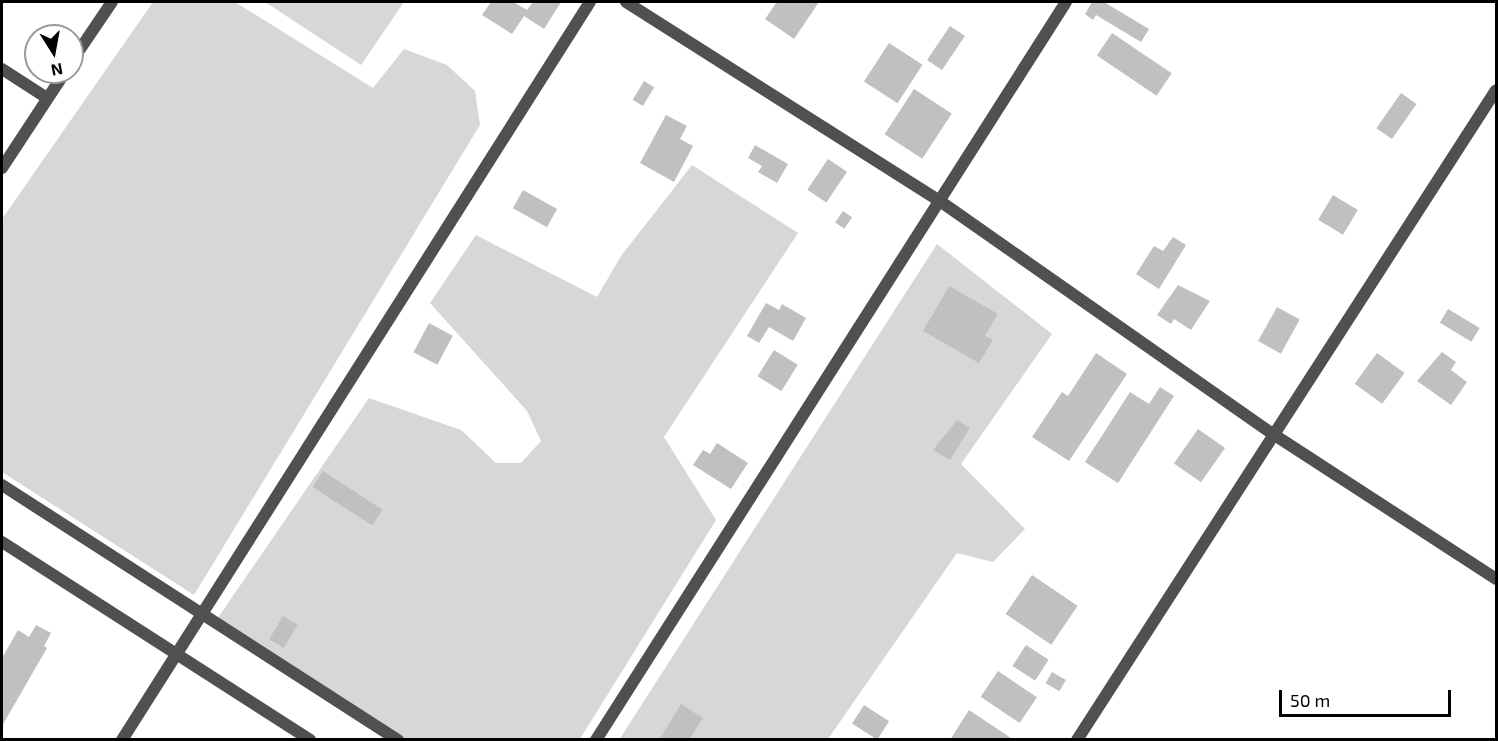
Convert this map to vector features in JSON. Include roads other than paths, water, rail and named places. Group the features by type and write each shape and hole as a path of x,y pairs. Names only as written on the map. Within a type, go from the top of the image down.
{"street":[{"path":"84,43 112,2"},
{"path":"122,740 590,2"},
{"path":"626,2 937,198 1273,434 1497,579"},
{"path":"596,740 937,198 1066,2"},
{"path":"2,69 47,98"},
{"path":"2,168 56,84"},
{"path":"1077,740 1497,90"},
{"path":"2,485 398,740"},
{"path":"2,542 310,740"}]}
